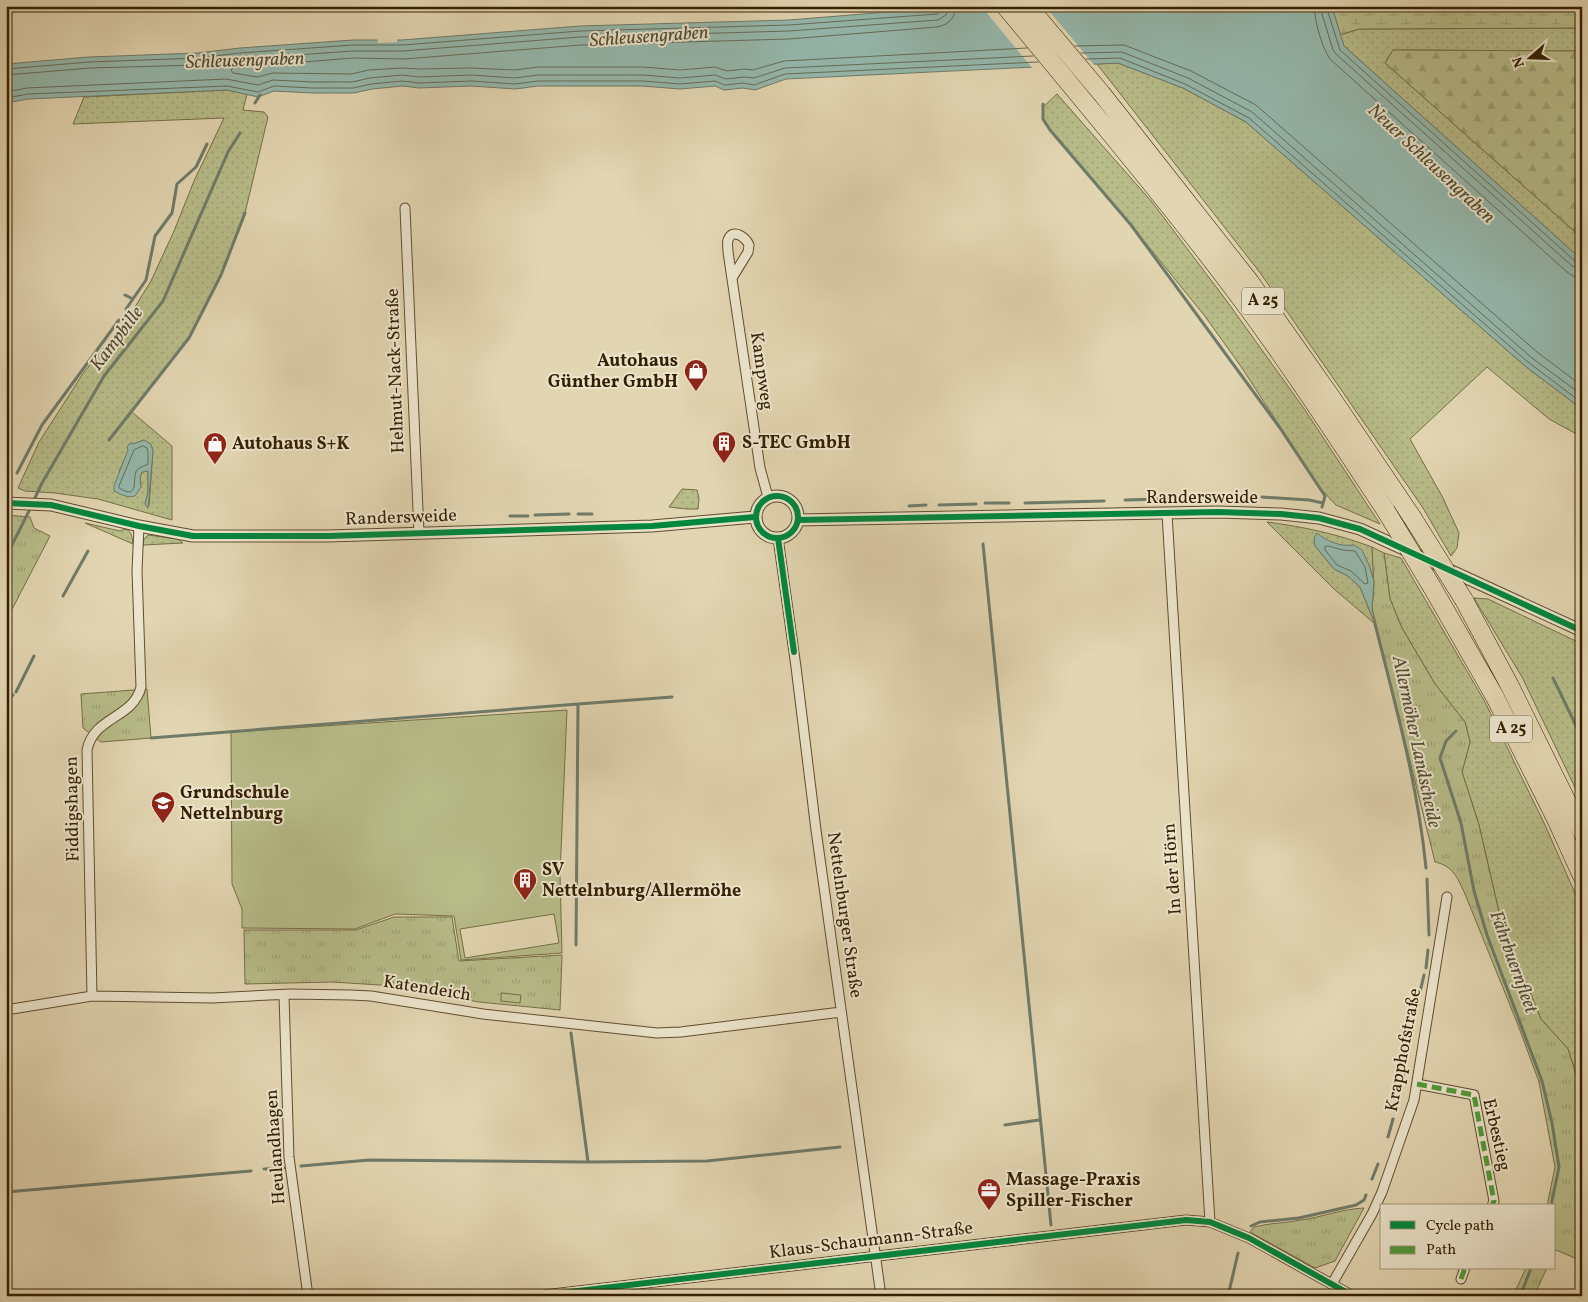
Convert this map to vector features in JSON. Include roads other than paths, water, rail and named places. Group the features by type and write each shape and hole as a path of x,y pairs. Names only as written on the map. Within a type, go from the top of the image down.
{"highway":[{"name":"A 25","path":"1005,6 1236,292 1315,403 1386,511 1495,697 1556,819 1582,876"},
{"name":"A 25","path":"1028,6 1102,94 1250,282 1412,517 1464,600 1511,688 1582,832"}],"street":[{"name":"Helmut-Nack-Straße","path":"405,208 419,533"},
{"name":"Kampweg","path":"732,278 743,364 760,468 768,497"},
{"path":"768,497 785,497 798,513 798,520 791,533 778,538 765,535 756,524 755,517 760,504 768,497"},
{"name":"Randersweide","path":"6,503 51,505 138,526 193,536 321,536 652,526 755,517"},
{"name":"Randersweide","path":"798,520 1253,512 1319,518 1342,523 1379,537 1582,631"},
{"name":"In der Hörn","path":"1167,514 1210,1222"},
{"name":"Fiddigshagen","path":"92,996 90,800 87,750 92,735 103,724 130,706 139,695 141,687 137,572 138,526"},
{"name":"Nettelnburger Straße","path":"778,538 881,1296"},
{"name":"Krapphofstraße","path":"1332,1284 1372,1214 1382,1192 1408,1119 1418,1084 1447,897"},
{"name":"Katendeich","path":"6,1010 92,996 188,998 284,995 371,996 468,1012 657,1033 681,1032 841,1012"},
{"name":"Heulandhagen","path":"284,995 289,1157 308,1296"},
{"name":"Erbestieg","path":"1418,1084 1474,1095 1494,1201 1493,1204"},
{"name":"Klaus-Schaumann-Straße","path":"535,1296 1186,1220 1210,1222 1249,1238 1353,1296"},
{"path":"1461,1279 1464,1270"}],"water":[{"path":"962,6 1336,6 1333,10 1344,46 1582,260 1582,409 1525,366 1246,122 1183,88 1118,63 786,79 755,90 743,88 724,90 715,86 680,89 642,86 538,86 515,89 471,86 419,88 403,86 354,93 274,91 258,97 227,90 28,99 6,103 6,64 89,57 198,53 353,40 402,40 580,26 789,20"},
{"path":"144,440 151,444 153,451 148,508 145,504 148,492 148,471 142,472 140,477 141,487 135,496 122,495 114,491 114,486 128,450 127,447 130,443 133,444"},
{"path":"1317,533 1335,543 1354,545 1362,550 1374,581 1372,608 1375,624 1360,587 1348,576 1334,569 1315,546 1314,538"}],"waterway":[{"name":"Kampbille","path":"255,103 260,95"},
{"path":"1043,104 1043,119 1050,130 1131,225 1280,428 1325,496 1322,507"},
{"name":"Kampbille","path":"33,502 104,376 163,301 228,152 240,133"},
{"path":"126,309 146,280 155,236 172,213 177,184 196,167 207,144"},
{"path":"109,440 189,338 221,275 245,213"},
{"path":"125,295 133,299"},
{"path":"17,473 42,425 119,320"},
{"path":"1125,500 1238,497"},
{"path":"1262,497 1309,500 1323,503"},
{"path":"1025,503 1104,501"},
{"path":"985,503 1009,503"},
{"path":"939,505 976,504"},
{"path":"909,506 926,505"},
{"name":"Kampbille","path":"6,557 31,507"},
{"path":"535,515 569,514"},
{"path":"578,514 592,514"},
{"path":"510,516 528,516"},
{"path":"983,544 1051,1225"},
{"path":"63,596 88,551"},
{"name":"Allermöher Landscheide","path":"1375,624 1412,775 1426,868"},
{"path":"16,692 34,656"},
{"path":"1553,678 1582,738"},
{"path":"6,703 13,695"},
{"path":"576,945 578,704 672,697"},
{"path":"151,738 578,704"},
{"name":"Fährbuernfleet","path":"1456,731 1446,741 1440,758 1461,823 1474,891 1487,935 1542,1081 1552,1123 1559,1167 1551,1204"},
{"name":"Allermöher Landscheide","path":"1427,879 1429,935"},
{"name":"Allermöher Landscheide","path":"1426,968 1428,950"},
{"name":"Allermöher Landscheide","path":"1420,992 1424,975"},
{"name":"Allermöher Landscheide","path":"1415,1013 1418,1004"},
{"name":"Allermöher Landscheide","path":"1411,1036 1414,1021"},
{"path":"571,1033 588,1162"},
{"name":"Allermöher Landscheide","path":"1407,1057 1409,1045"},
{"name":"Allermöher Landscheide","path":"1400,1091 1405,1067"},
{"name":"Allermöher Landscheide","path":"1395,1111 1398,1102"},
{"name":"Allermöher Landscheide","path":"1388,1137 1393,1119"},
{"path":"1005,1125 1039,1120"},
{"path":"301,1166 369,1160 707,1161 840,1147"},
{"name":"Allermöher Landscheide","path":"1372,1179 1378,1164"},
{"path":"264,1169 284,1168"},
{"path":"6,1192 251,1171"},
{"path":"1251,1226 1260,1222 1299,1218 1356,1205 1364,1200 1366,1195"},
{"path":"1228,1296 1238,1253"},
{"name":"Fährbuernfleet","path":"1518,1296 1523,1289 1530,1270"}],"place":[{"name":"Autohaus Günther GmbH","path":"696,392"},
{"name":"S-TEC GmbH","path":"724,464"},
{"name":"Autohaus S+K","path":"215,465"},
{"name":"Grundschule Nettelnburg","path":"163,824"},
{"name":"SV Nettelnburg/Allermöhe","path":"525,901"},
{"name":"Massage-Praxis Spiller-Fischer","path":"989,1211"}],"water label":[{"name":"Schleusengraben","path":"649,37"},
{"name":"Schleusengraben","path":"245,61"},
{"name":"Neuer Schleusengraben","path":"1431,164"}]}
